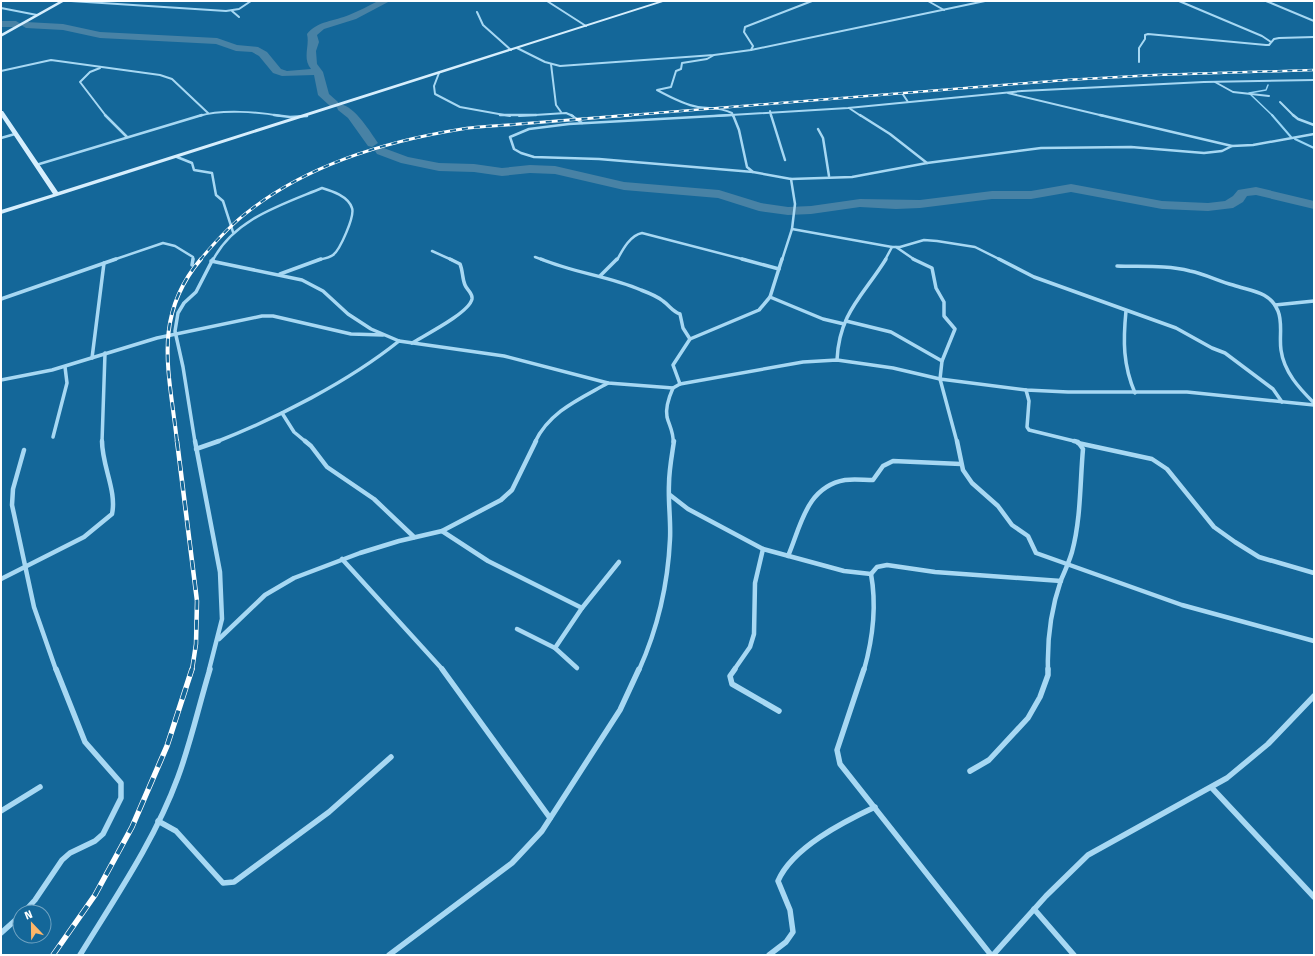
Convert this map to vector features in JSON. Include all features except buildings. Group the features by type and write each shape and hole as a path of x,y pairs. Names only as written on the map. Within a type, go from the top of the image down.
{"main road":[{"path":"1,36 63,1"},
{"path":"1,212 307,116 664,1"},
{"path":"1,112 57,195"}],"street":[{"path":"70,1 232,10 242,8 250,1"},
{"path":"547,1 586,26"},
{"path":"751,50 753,46 744,32 745,27 812,1"},
{"path":"928,1 944,10"},
{"path":"517,48 551,64 576,65 714,55 751,50 985,1"},
{"path":"1179,1 1262,36 1271,42"},
{"path":"1187,5 1191,1"},
{"path":"1266,1 1314,21"},
{"path":"1,8 37,15"},
{"path":"232,10 239,17"},
{"path":"478,12 483,25 511,50"},
{"path":"1139,62 1139,48 1144,42 1145,35 1148,34 1238,41 1266,45 1271,44 1271,42 1279,38 1314,37"},
{"path":"714,55 707,59 682,63 681,69 676,71 671,87 657,90 674,99 683,100 697,107 721,108 732,113 739,130 746,164 753,172"},
{"path":"1,71 45,60 166,77 172,80 208,113"},
{"path":"551,64 556,106 560,112"},
{"path":"101,68 90,72 80,82 100,108 127,137"},
{"path":"439,73 434,86 435,94 460,107 504,116 560,112 572,115 582,123"},
{"path":"1232,146 1222,151 1204,153 1131,147 1041,148 927,163 852,177 829,176 790,178 753,172 599,158 534,157 521,154 510,143 510,137 516,132 582,123 621,122 732,113 848,108 1004,92 1214,82 1314,80"},
{"path":"1214,82 1233,92 1269,96"},
{"path":"1004,92 1232,146 1268,144 1296,136 1314,134"},
{"path":"902,93 908,102"},
{"path":"1280,102 1298,119 1314,125"},
{"path":"848,108 890,134 927,163"},
{"path":"770,111 785,160"},
{"path":"36,165 208,113 263,113 290,117 307,116"},
{"path":"818,129 823,138 829,176"},
{"path":"1,138 15,134"},
{"path":"177,157 192,163 194,170 212,173 216,195 223,201 233,232"},
{"path":"680,384 673,365 690,339 759,310 770,297 792,229 795,212 790,178"},
{"path":"80,955 128,878 158,821 178,777 218,639 222,619 220,572 207,493 196,449 183,367 176,335 175,326 178,313 184,303 198,289 211,261 225,239 233,232 268,210 322,188 334,192 348,202 352,207 353,215 344,236 333,255 278,275"},
{"path":"792,229 894,247 924,240 937,240 975,247 1023,272 1059,284 1126,311 1176,328 1201,342 1226,353 1273,389 1282,402"},
{"path":"600,276 610,268 617,260 622,250 639,233 779,269"},
{"path":"1,299 165,243 193,257 192,265"},
{"path":"837,360 837,347 845,323 861,293 880,269 894,247"},
{"path":"894,247 908,257 929,266 933,271 936,288 944,302 944,316 955,329 952,342 942,361 940,379 956,433 961,464 966,475 972,483 998,506 1012,525 1028,536 1036,553 1137,590 1212,614 1314,641"},
{"path":"411,343 460,313 471,303 471,293 465,286 460,264 432,251"},
{"path":"534,257 570,270 600,276 614,282 640,289 663,300 671,310 682,316 683,328 690,339"},
{"path":"211,261 297,278 323,291 348,314 383,335 399,341 504,356 608,383 673,388"},
{"path":"92,358 104,264"},
{"path":"1117,266 1181,269 1198,273 1231,285 1256,290 1275,305 1282,326 1281,351 1285,363 1291,378 1314,404"},
{"path":"770,297 823,319 891,332 942,361"},
{"path":"1275,305 1314,301"},
{"path":"1126,311 1122,345 1127,376 1135,393"},
{"path":"1,380 37,374 65,367 105,353 157,338 268,316 350,334 383,335"},
{"path":"196,449 236,435 314,396 399,341"},
{"path":"1,579 84,537 112,514 114,503 103,459 102,419 106,380 105,353"},
{"path":"388,955 512,863 542,831 592,750 620,710 646,654 659,610 666,576 670,539 669,483 674,437 667,416 668,398 673,388 680,384 803,362 837,360 893,368 940,379 1026,390 1135,393 1193,392 1314,404"},
{"path":"53,437 67,383 65,367"},
{"path":"218,639 248,609 278,586 300,575 342,559 414,537 442,531 508,495 515,485 539,434 550,419 574,401 608,383"},
{"path":"1026,390 1029,401 1027,427 1029,430 1152,459 1167,469 1214,527 1235,542 1259,557 1314,573"},
{"path":"282,413 294,432 311,446 327,467 374,499 414,537"},
{"path":"970,771 989,760 1028,718 1040,697 1048,674 1047,648 1053,610 1060,581 1069,564 1076,533 1083,449 1078,442"},
{"path":"24,450 13,489 12,505 24,567 34,607 48,648 85,742 120,783 122,792 121,798 102,834 93,842 69,854 62,860 39,897 32,904"},
{"path":"788,556 808,506 820,491 827,487 845,480 874,480 883,466 893,461 961,464"},
{"path":"670,495 688,509 763,549 844,571 871,574"},
{"path":"442,531 488,561 582,608"},
{"path":"763,549 755,583 754,634 750,647 730,676 730,680 732,684 779,711"},
{"path":"342,559 447,674 550,818"},
{"path":"555,648 582,608 619,562"},
{"path":"871,574 877,567 887,565 935,572 1060,581"},
{"path":"871,574 874,586 875,618 870,648 837,750 840,764 992,955 1034,909 1088,855 1212,788 1249,761 1268,744 1314,696"},
{"path":"517,629 555,648 577,668"},
{"path":"158,821 176,831 223,883 234,882 247,874 329,812 392,757"},
{"path":"1,810 40,788"},
{"path":"1212,788 1314,897"},
{"path":"769,955 791,938 794,931 794,923 778,881 779,875 784,868 816,842 848,820 875,807"},
{"path":"1034,909 1074,955"},
{"path":"1,933 12,923"}],"waterway":[{"path":"318,72 312,64 311,51 314,42 312,34 321,27 353,17 385,1"},
{"path":"1,24 16,24"},
{"path":"26,25 63,27 100,35 217,41 236,48 254,49 263,54 277,71 286,74 318,72"},
{"path":"318,72 324,95 334,104"},
{"path":"1268,85 1266,90 1249,93 1272,115"},
{"path":"342,108 352,116 372,143"},
{"path":"1272,115 1291,137"},
{"path":"1295,139 1314,148"},
{"path":"381,151 405,160 439,167 474,168 502,172 530,169 555,170 624,186 656,190 719,194 759,207 788,211 811,210 860,203 896,205 920,204 992,195 1031,195 1071,188 1162,205 1208,207 1228,205 1238,199 1243,193 1256,191 1314,205"}],"railway":[{"path":"619,116 1066,80 1155,75 1314,70"},
{"path":"200,260 235,222 272,194 297,180 350,157 406,140 462,129 631,115"},
{"path":"177,442 168,370 170,325 175,303 185,281 201,259"},
{"path":"177,441 197,601 196,644 192,670"},
{"path":"53,955 95,895 132,827 167,746 192,669"}]}
